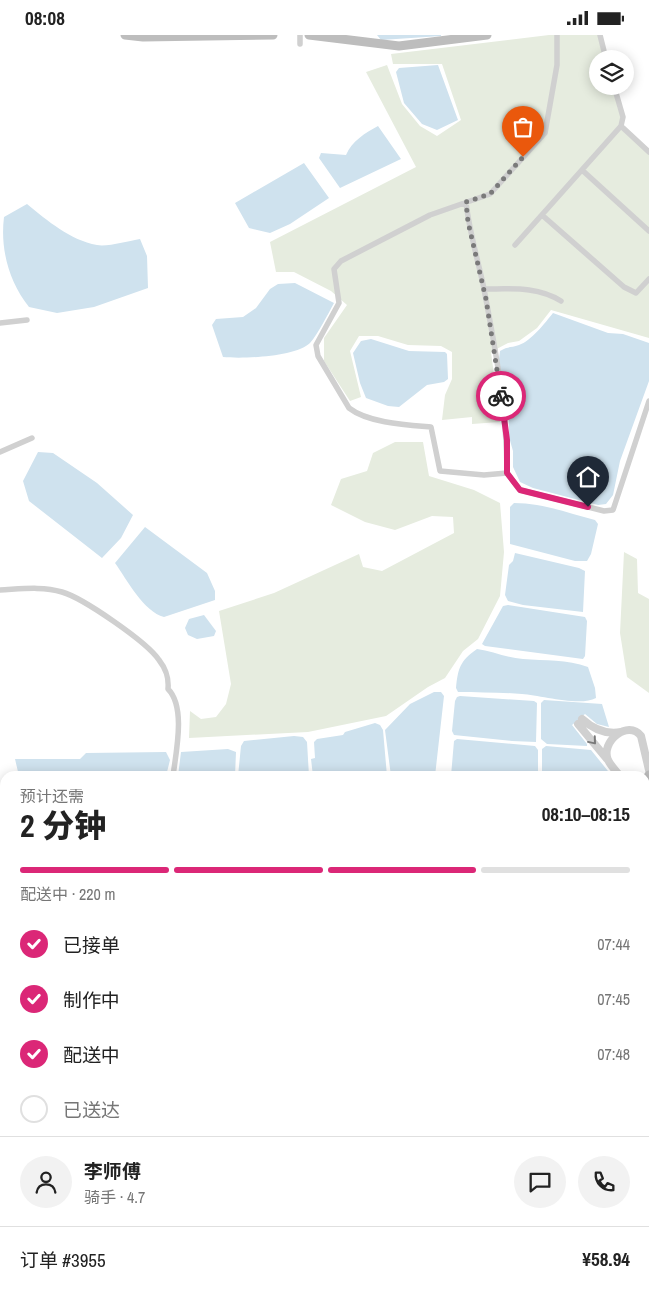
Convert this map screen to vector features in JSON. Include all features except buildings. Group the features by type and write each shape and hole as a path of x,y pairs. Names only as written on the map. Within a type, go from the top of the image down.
{"main road":[{"path":"131,35 272,35"},
{"path":"309,35 369,39 400,46 488,35"}],"street":[{"path":"300,35 300,44"},
{"path":"507,473 484,475 440,471 431,427 400,424 356,414 349,408 318,357 316,345 339,303 334,269 341,261 430,215 490,194 544,133 558,65 558,35"},
{"path":"600,35 604,50"},
{"path":"515,245 621,126 623,117 617,95"},
{"path":"621,126 649,152"},
{"path":"582,170 649,231"},
{"path":"466,202 468,222 484,289 505,422 507,473 520,490 604,511 613,509 649,401"},
{"path":"542,215 624,287 636,293 649,279"},
{"path":"484,289 527,289 549,293 561,301"},
{"path":"0,323 27,320"},
{"path":"0,452 32,438"},
{"path":"0,590 42,588 63,592 92,607 144,643 159,659 169,678 168,689 174,694 178,707 178,737 174,771"},
{"path":"616,771 580,721 598,731 610,733 632,730 638,732 641,736 649,770"},
{"path":"607,759 609,743 615,736 623,732"}],"shaded area":[{"path":"549,35 602,35 606,50 589,50 589,95 618,95 623,126 649,149 649,338 551,310 537,328 519,341 508,343 491,352 500,422 472,424 472,417 442,420 445,395 452,379 452,352 441,346 408,345 378,336 359,336 350,351 361,397 350,401 324,361 324,338 347,305 331,291 294,272 276,272 270,242 416,167 366,72 387,65 402,104 420,126 437,136 461,120 442,64 393,64 391,54"},
{"path":"395,442 423,442 429,476 474,490 500,503 504,552 500,596 478,639 463,651 445,678 428,687 386,716 308,732 189,738 190,711 201,719 216,717 226,704 231,684 219,611 274,593 359,554 363,567 382,571 454,533 453,517 432,516 395,530 365,522 331,505 341,479 367,471 373,453"},
{"path":"624,552 637,559 638,593 649,599 649,693 627,677 620,633"}],"water":[{"path":"377,35 441,35 441,36 381,40"},
{"path":"438,65 458,120 437,130 422,124 404,103 396,72 399,68"},
{"path":"378,126 401,159 340,188 319,158 321,153 346,155 355,142"},
{"path":"304,163 329,198 290,224 270,233 249,228 235,203"},
{"path":"27,204 60,229 87,243 106,245 140,239 147,256 148,288 94,307 57,313 29,307 11,276 3,241 4,217"},
{"path":"295,283 334,303 310,343 303,348 281,354 243,358 223,357 212,325 216,319 243,317 256,308 270,289 278,284"},
{"path":"553,313 608,333 623,334 649,343 649,381 620,461 613,495 606,504 598,505 533,488 520,482 513,467 509,420 498,366 500,351 524,343 538,331"},
{"path":"371,339 409,351 445,352 447,354 448,379 444,382 427,385 399,407 388,406 366,398 360,383 353,353 361,341"},
{"path":"38,452 53,453 97,483 133,515 121,538 102,558 29,501 23,481"},
{"path":"514,503 545,507 595,520 598,524 591,554 587,561 575,561 510,544 510,507"},
{"path":"145,527 207,573 215,591 215,600 164,617 150,609 143,602 115,563"},
{"path":"515,553 585,571 583,612 523,605 508,601 505,595 509,565 513,561"},
{"path":"508,605 585,617 587,621 585,656 583,659 485,646 482,644 503,606"},
{"path":"204,615 216,631 214,636 197,639 188,635 185,628 189,619"},
{"path":"477,649 517,658 564,661 588,667 595,688 596,698 570,701 522,694 458,692 456,688 461,665"},
{"path":"434,692 441,692 444,696 436,771 390,771 385,730 410,704"},
{"path":"460,696 534,701 537,703 536,742 454,735 452,731 455,701"},
{"path":"544,700 602,704 609,727 597,724 585,714 572,725 587,746 547,744 541,739 541,703"},
{"path":"375,723 380,725 383,730 387,771 312,771 311,759 315,758 314,742 317,739 343,735 345,732"},
{"path":"294,736 303,737 307,742 309,771 238,771 241,746 244,741"},
{"path":"457,739 535,746 538,750 538,771 451,771 454,741"},
{"path":"546,746 591,750 608,771 542,771 542,749"},
{"path":"228,749 236,752 235,771 179,771 181,752"},
{"path":"166,752 170,760 167,771 18,771 15,759 80,759 86,753"}],"way so far":[{"path":"501,396 486,299 468,222 466,202 490,194 523,157"}],"route":[{"path":"501,396 507,440 507,473 520,490 588,507"}]}
